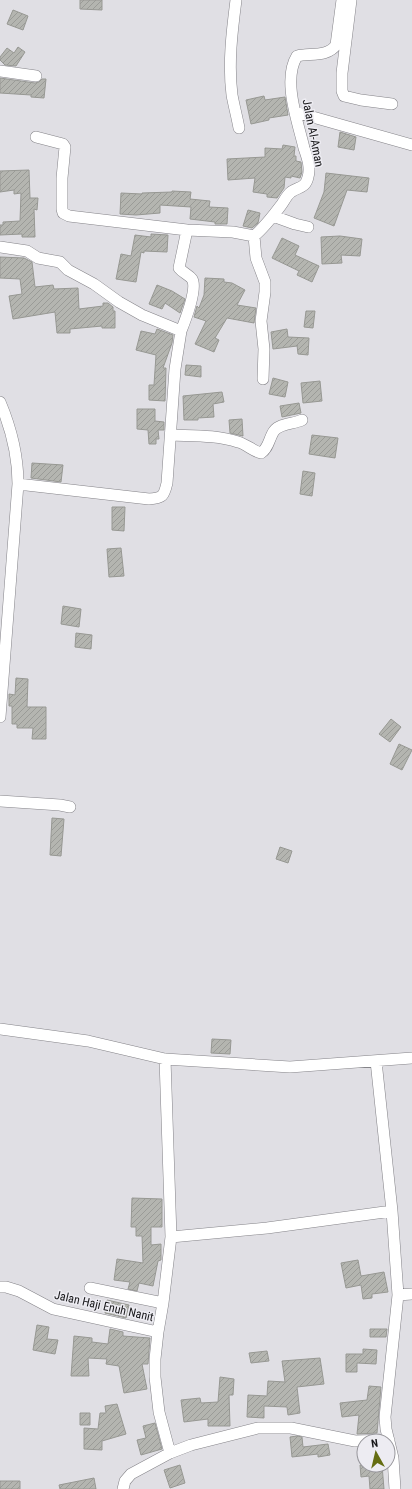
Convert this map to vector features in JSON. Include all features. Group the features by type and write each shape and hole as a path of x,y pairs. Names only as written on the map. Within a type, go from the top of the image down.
{"street":[{"path":"229,0 235,0 231,64 232,95 239,128"},
{"name":"Jalan Al-Aman","path":"254,236 263,229 291,192 303,187 308,177 309,164 295,112 291,71 297,56 329,52 333,50 336,45 342,0"},
{"path":"351,0 342,73 342,91 344,96 351,98 392,104"},
{"path":"0,71 36,76"},
{"path":"295,112 412,145"},
{"path":"36,138 63,144 65,147 62,178 62,209 63,213 68,216 187,230 233,232 254,236 256,258 265,282 261,322 264,349 262,379"},
{"path":"273,216 295,224 308,226"},
{"path":"18,484 149,499 159,498 164,494 167,483 175,369 181,331 192,299 192,279 179,268 187,230"},
{"path":"0,248 27,251 38,258 60,262 68,270 94,284 119,302 142,315 181,331"},
{"path":"0,402 11,433 18,472 0,716"},
{"path":"171,435 212,437 228,440 238,442 261,453 265,451 275,430 281,426 302,420"},
{"path":"0,801 70,807"},
{"path":"0,1029 88,1041 165,1059 290,1066 412,1058"},
{"path":"165,1059 171,1237 158,1332 155,1377 160,1412 170,1453"},
{"path":"376,1061 392,1211 398,1294 385,1417 387,1433"},
{"path":"171,1237 267,1228 392,1211"},
{"name":"Jalan Haji Enuh Nanit","path":"0,1287 6,1287 19,1291 53,1309 158,1332"},
{"path":"90,1288 163,1303"},
{"path":"398,1294 412,1294"},
{"path":"123,1489 125,1481 131,1474 170,1453 191,1445 240,1432 264,1428 291,1428 356,1441"},
{"path":"394,1473 395,1489"}],"building":[{"path":"80,0 102,0 102,10 80,9"},
{"path":"13,10 28,16 23,30 7,24"},
{"path":"18,47 25,52 16,66 5,65 0,60 0,57 7,48 14,53"},
{"path":"0,78 35,83 42,79 46,79 44,98 31,97 31,95 0,93"},
{"path":"264,96 265,100 285,97 288,115 269,118 269,120 251,124 246,100"},
{"path":"340,132 356,137 354,150 338,147"},
{"path":"283,145 295,147 294,156 296,156 296,161 301,162 302,172 300,178 291,176 291,178 285,177 284,188 277,198 267,197 267,194 253,192 255,178 228,180 227,159 265,157 265,148 282,149"},
{"path":"29,170 30,198 38,198 37,210 34,209 35,237 22,237 22,234 0,235 0,225 3,225 3,222 20,221 21,193 14,194 14,190 0,192 0,171"},
{"path":"326,173 369,178 367,192 347,190 334,226 314,218 324,192"},
{"path":"172,191 191,192 190,199 210,201 209,207 228,208 227,224 215,224 215,222 190,219 191,207 160,205 160,213 136,215 120,214 121,193 142,194"},
{"path":"248,210 260,213 258,223 252,228 243,226"},
{"path":"151,234 168,235 167,252 141,252 136,282 116,279 121,254 131,256 135,235 151,237"},
{"path":"340,236 362,239 360,256 341,255 342,263 322,264 321,237"},
{"path":"282,238 299,246 295,255 319,266 312,282 297,275 299,271 272,258"},
{"path":"0,257 24,258 32,262 35,287 53,285 54,289 78,288 79,309 103,306 103,303 108,303 113,307 113,311 115,311 115,328 102,328 102,326 70,329 70,333 57,333 55,312 13,319 9,296 22,294 20,279 0,278"},
{"path":"205,278 224,279 224,282 232,283 245,290 237,305 256,308 254,323 227,318 215,338 219,340 214,352 195,344 206,321 194,317 197,306 199,308 204,295"},
{"path":"157,285 172,291 185,299 180,313 165,303 162,309 149,304"},
{"path":"306,311 315,311 313,328 304,327"},
{"path":"157,329 173,335 172,343 163,368 166,368 165,401 149,400 149,385 154,385 156,355 136,350 141,331 155,334"},
{"path":"287,329 288,337 309,338 308,355 298,354 297,345 273,349 271,332"},
{"path":"186,365 201,366 201,377 185,375"},
{"path":"273,378 288,382 285,397 269,394"},
{"path":"320,381 322,401 303,403 301,383"},
{"path":"222,392 224,402 213,404 214,417 198,418 198,420 184,420 183,396"},
{"path":"299,403 301,413 282,417 280,406"},
{"path":"137,409 155,409 155,421 164,422 164,430 158,430 159,439 156,439 156,444 149,444 148,430 137,429"},
{"path":"242,419 243,436 230,433 229,420"},
{"path":"312,435 338,438 335,458 309,454"},
{"path":"32,463 63,465 61,482 31,478"},
{"path":"303,471 315,473 312,496 300,494"},
{"path":"112,507 125,507 124,531 112,530"},
{"path":"121,548 124,576 109,577 107,549"},
{"path":"63,606 81,609 79,627 61,624"},
{"path":"76,633 92,635 91,649 75,647"},
{"path":"16,678 28,679 27,707 46,707 46,739 32,739 33,728 17,728 17,724 12,724 12,706 9,706 9,694 15,695"},
{"path":"391,719 401,727 390,742 379,734"},
{"path":"399,744 412,750 402,770 390,764"},
{"path":"52,818 64,819 61,856 50,855"},
{"path":"280,847 292,851 288,863 276,859"},
{"path":"212,1039 231,1040 230,1054 211,1053"},
{"path":"132,1198 162,1199 162,1227 151,1227 151,1245 161,1244 161,1260 158,1261 153,1286 139,1283 137,1291 128,1289 130,1282 114,1280 117,1259 143,1263 142,1236 136,1236 136,1227 131,1227"},
{"path":"358,1260 361,1276 384,1272 388,1292 372,1294 372,1298 363,1299 361,1285 346,1288 341,1263"},
{"path":"107,1300 129,1305 126,1318 105,1313"},
{"path":"37,1325 49,1327 47,1339 58,1340 55,1354 33,1350"},
{"path":"110,1329 123,1332 123,1336 150,1338 148,1364 142,1364 147,1389 124,1393 119,1366 106,1364 107,1359 88,1358 89,1376 71,1376 74,1336 92,1338 92,1342 108,1344"},
{"path":"370,1329 387,1329 386,1337 370,1337"},
{"path":"363,1349 377,1350 376,1364 357,1363 357,1372 346,1372 346,1354 363,1354"},
{"path":"267,1351 269,1361 251,1363 249,1353"},
{"path":"320,1358 324,1384 297,1387 300,1413 288,1415 287,1407 264,1406 264,1418 247,1417 248,1395 267,1396 268,1381 285,1382 282,1361"},
{"path":"220,1377 234,1379 233,1395 229,1395 230,1426 208,1426 208,1419 184,1422 181,1400 200,1398 201,1403 218,1402"},
{"path":"369,1386 381,1387 377,1433 357,1433 359,1415 342,1417 340,1403 367,1400"},
{"path":"117,1404 126,1434 102,1441 102,1450 84,1449 84,1428 98,1429 100,1413 106,1413 105,1406"},
{"path":"80,1413 90,1413 90,1425 80,1425"},
{"path":"155,1423 162,1449 141,1455 137,1440 146,1438 143,1426"},
{"path":"290,1437 302,1437 303,1447 328,1444 330,1455 318,1457 318,1454 292,1457"},
{"path":"180,1465 185,1483 170,1488 164,1470"},
{"path":"361,1473 383,1473 384,1489 370,1489 369,1476 361,1477"},
{"path":"94,1478 96,1489 60,1489 59,1485"},
{"path":"0,1481 20,1481 20,1489 0,1489"}]}
